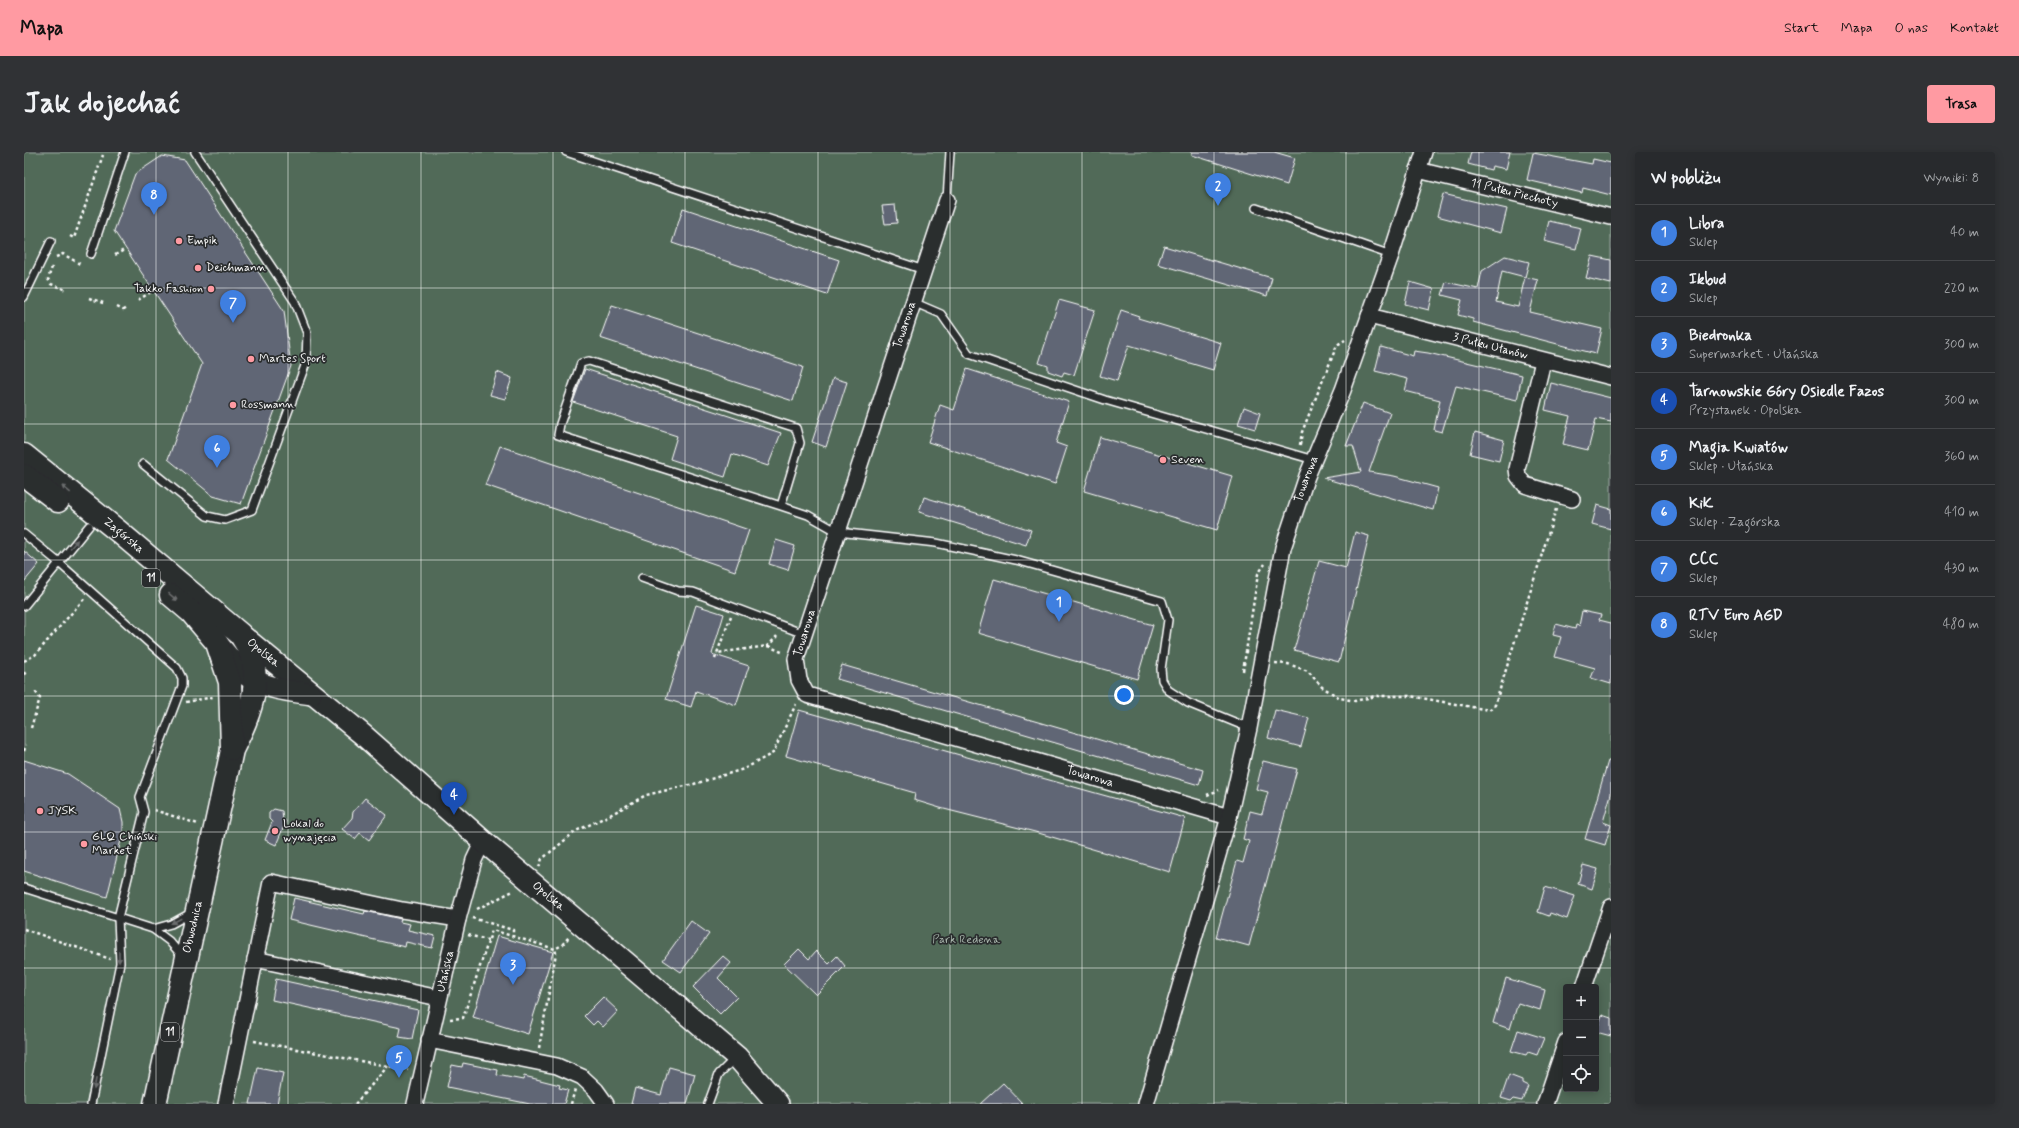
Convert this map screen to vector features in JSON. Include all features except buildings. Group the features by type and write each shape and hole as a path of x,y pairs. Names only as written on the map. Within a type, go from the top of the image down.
{"highway":[{"name":"Zagórska","path":"24,455 118,531 240,634"},
{"name":"Zagórska","path":"24,476 89,526 191,612 217,643"},
{"name":"Obwodnica","path":"155,1104 185,960 232,750 252,708 249,647 240,634"},
{"name":"Obwodnica","path":"217,643 226,668 224,694 232,750"}],"street":[{"name":"Towarowa","path":"1146,1104 1229,817 1249,728 1283,548 1299,498 1343,390 1391,255 1424,152"},
{"name":"11 Pułku Piechoty","path":"1418,170 1611,217"},
{"name":"Towarowa","path":"946,200 796,659 799,680 807,694 1229,817"},
{"name":"3 Pułku Ułanów","path":"1369,316 1611,377"},
{"path":"1543,361 1517,469 1518,476 1525,485 1566,497"},
{"name":"Opolska","path":"240,634 284,681"},
{"name":"Opolska","path":"217,643 251,675 284,681 312,694 367,738 483,840 737,1056 778,1104"},
{"path":"224,694 237,680 251,675"},
{"path":"252,708 284,681"},
{"name":"Ułańska","path":"415,1104 439,998 464,918 474,859 483,840"},
{"path":"226,1104 271,882 404,904 464,918"},
{"path":"1585,984 1611,907"},
{"path":"255,959 439,998"},
{"path":"429,1040 557,1066 582,1077 596,1090 606,1104"},
{"path":"1545,1104 1563,1051"}],"lane":[{"path":"91,254 125,152"},
{"path":"143,464 207,516 225,520 252,510 306,363 307,332 295,302 195,152"},
{"path":"566,152 924,270"},
{"path":"946,200 950,152"},
{"path":"1256,208 1391,255"},
{"path":"24,297 52,241"},
{"path":"913,302 941,314 969,354 1105,400 1314,460"},
{"path":"781,506 800,443 796,428 589,361 580,363 560,424 558,435 781,506 808,514 838,532 936,544 1016,560 1162,601 1168,620 1161,669 1162,680 1168,690 1188,703 1249,728"},
{"path":"24,606 58,562 89,526"},
{"path":"24,534 58,562 177,668 182,678 182,686 140,797 144,812 118,918 120,963 91,1104"},
{"path":"642,578 678,591 693,592 804,634"},
{"path":"24,888 153,929 169,941 185,960"},
{"path":"153,929 171,924 188,915 197,908"},
{"path":"708,1104 719,1074 737,1056"}],"path":[{"path":"70,236 74,238 103,155"},
{"path":"115,256 124,250"},
{"path":"55,258 63,254 80,264"},
{"path":"53,265 48,279 51,284 66,290"},
{"path":"138,300 151,292"},
{"path":"89,298 106,304"},
{"path":"117,307 123,310 126,308"},
{"path":"1262,661 1288,664 1308,671 1322,687 1340,698 1355,701 1376,696 1410,696 1489,710 1495,705 1566,497"},
{"path":"24,661 35,655 91,591"},
{"path":"715,659 732,614"},
{"path":"717,653 768,646 781,631"},
{"path":"24,672 26,676"},
{"path":"31,728 40,698 35,690"},
{"path":"175,704 224,694"},
{"path":"540,866 542,859 576,831 610,815 646,795 694,784 744,769 773,753 794,706 807,694"},
{"path":"24,750 26,745"},
{"path":"154,810 200,825"},
{"path":"471,912 519,888"},
{"path":"464,918 513,930 513,936"},
{"path":"24,929 120,963"},
{"path":"446,1019 463,1018 492,930 554,948 562,944 571,934"},
{"path":"466,935 488,940"},
{"path":"537,1062 556,953 554,948"},
{"path":"239,1038 413,1071"},
{"path":"355,1104 388,1066"}],"green space":[{"name":"Park Redena","path":"24,152 1611,152 1611,1104 24,1104"}],"place":[{"name":"Ikbud","path":"1218,206"},
{"name":"RTV Euro AGD","path":"154,215"},
{"name":"Empik","path":"179,241"},
{"name":"Deichmann","path":"198,268"},
{"name":"Takko Fashion","path":"211,289"},
{"name":"CCC","path":"233,323"},
{"name":"Martes Sport","path":"251,359"},
{"name":"Rossmann","path":"233,405"},
{"name":"Seven","path":"1163,460"},
{"name":"KiK","path":"217,468"},
{"name":"Libra","path":"1059,622"},
{"name":"JYSK","path":"40,811"},
{"name":"Tarnowskie Góry Osiedle Fazos","path":"454,815"},
{"name":"Lokal do wynajęcia","path":"275,831"},
{"name":"GLQ Chiński Market","path":"84,844"},
{"name":"Biedronka","path":"513,985"},
{"name":"Magia Kwiatów","path":"399,1078"}]}
